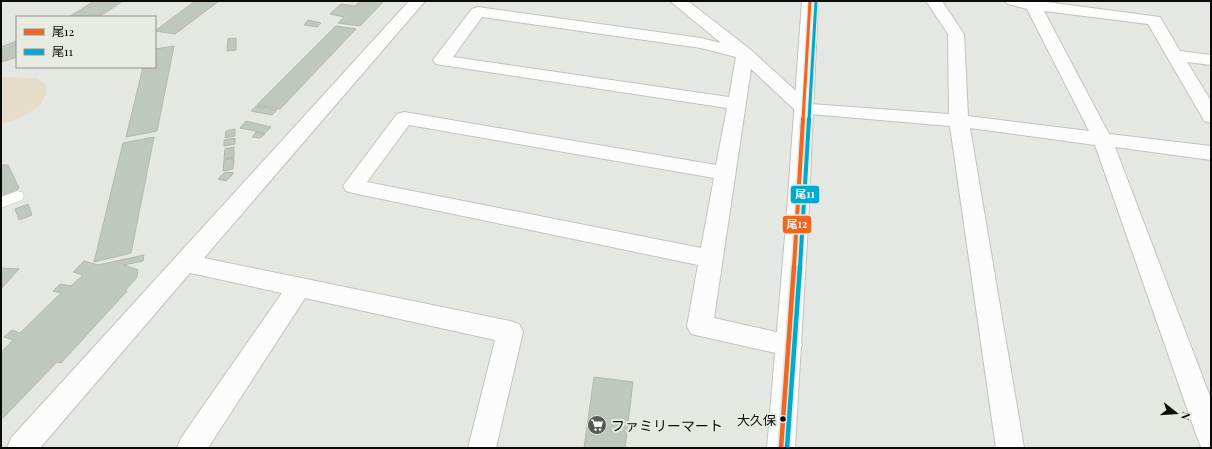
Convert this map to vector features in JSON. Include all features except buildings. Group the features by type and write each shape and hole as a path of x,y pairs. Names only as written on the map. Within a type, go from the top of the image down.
{"street":[{"path":"21,448 417,1"},
{"path":"678,1 745,54 805,109 959,122 1211,153"},
{"path":"781,448 805,109 810,1"},
{"path":"934,1 956,34 959,122 1010,448"},
{"path":"1025,2 1154,20 1176,55 1211,117"},
{"path":"1025,2 1103,140 1211,437"},
{"path":"736,104 442,60 478,12 701,43 745,54"},
{"path":"745,54 724,173 700,326 789,345"},
{"path":"1176,55 1211,60"},
{"path":"710,259 353,186 404,118 724,173"},
{"path":"185,263 510,332 482,448"},
{"path":"191,448 299,287"}],"lane":[{"path":"1,203 18,196"}],"shaded area":[{"path":"1,78 37,78 46,85 46,94 38,107 31,112 1,125"}],"transit line":[{"name":"尾12","path":"781,448 797,224 810,1"},
{"name":"尾11","path":"787,448 803,225 816,1"}],"place":[{"name":"大久保","path":"783,419"},
{"name":"ファミリーマート","path":"597,425"}]}
